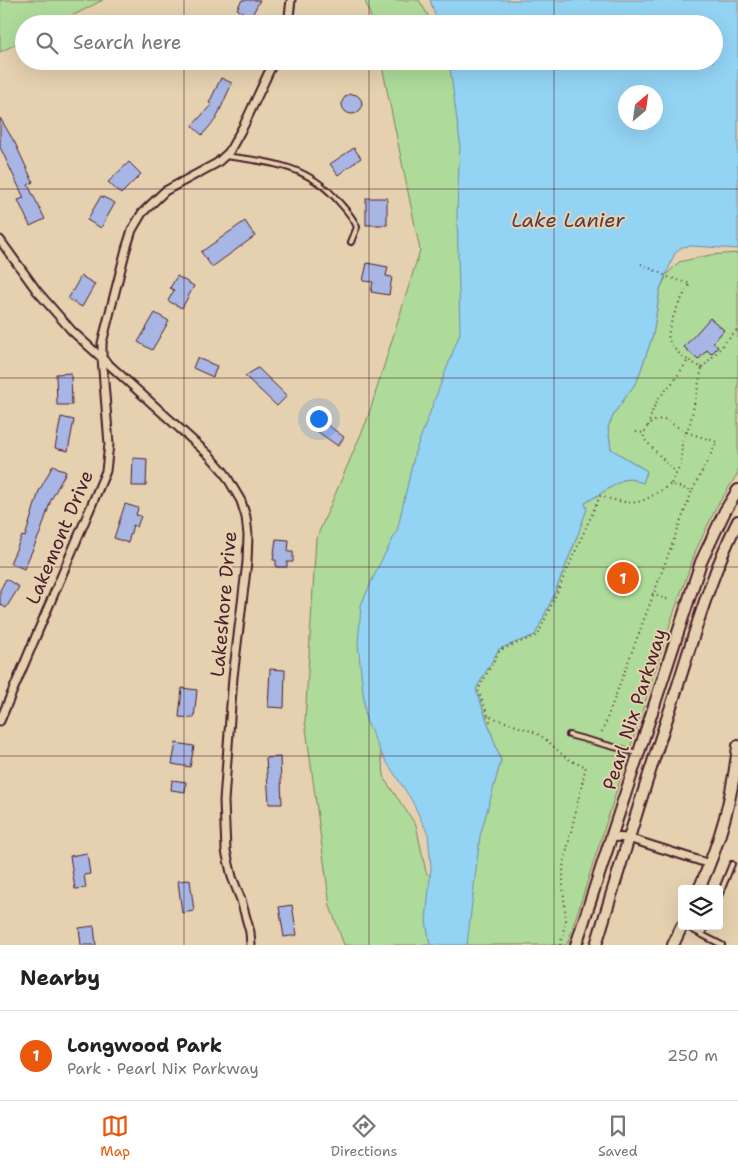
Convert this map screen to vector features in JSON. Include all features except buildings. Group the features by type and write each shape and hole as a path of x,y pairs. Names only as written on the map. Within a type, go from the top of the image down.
{"street":[{"path":"289,15 291,0"},
{"name":"Lakemont Drive","path":"0,721 106,471 109,444 102,343 132,230 142,213 165,191 217,163 229,152 270,70"},
{"name":"Lakeshore Drive","path":"0,240 37,291 72,331 210,456 224,472 241,501 246,517 248,535 247,562 233,677 224,800 226,851 232,877 242,900 250,932 251,945"},
{"name":"Pearl Nix Parkway","path":"576,945 701,562 738,490"},
{"name":"Pearl Nix Parkway","path":"596,945 628,838 708,591 727,542 738,521"},
{"path":"701,885 726,820 734,781 738,746"},
{"path":"611,837 628,838 710,864"},
{"path":"673,945 680,930"}],"lane":[{"path":"224,156 260,161 294,169 320,182 354,219 357,227 351,242"},
{"path":"569,735 638,753"},
{"path":"723,886 732,864"},
{"path":"693,930 722,945"},
{"path":"702,935 704,930"},
{"path":"710,945 712,940"}],"path":[{"path":"641,264 668,277 690,284 685,291 668,332 670,343 680,354 702,368"},
{"path":"491,724 478,690 500,650 538,636 600,496 633,504 645,501 671,484 682,458 682,442 690,424 702,368 738,329"},
{"path":"676,473 644,439 644,433 658,399 674,381 688,360"},
{"path":"602,732 692,491 717,442 686,432 664,419 656,420 648,426"},
{"path":"636,432 644,433"},
{"path":"671,484 692,491"},
{"path":"652,594 670,600"},
{"path":"488,716 534,732 559,754 570,761 586,766 563,867 566,920 560,945"}],"green space":[{"path":"0,0 103,0 74,15 15,15 15,44 0,52"},
{"path":"365,0 419,0 428,15 370,15"},
{"path":"383,70 467,70 476,267 456,382 368,677 385,780 416,825 426,872 457,906 501,761 476,689 499,649 535,634 553,597 577,537 585,503 623,480 630,479 643,482 647,471 611,449 608,427 615,412 637,381 653,335 660,289 666,277 641,266 642,263 667,274 679,262 710,255 738,253 738,473 717,506 696,550 672,618 567,945 344,945 330,906 305,721 316,539 367,420 420,250"}],"water":[{"name":"Lake Lanier","path":"430,0 738,0 738,249 692,246 682,247 675,253 660,289 653,335 637,381 615,412 608,427 611,449 647,471 643,483 630,479 623,480 585,503 587,509 577,537 553,597 535,635 499,649 476,689 501,761 480,836 467,945 430,945 426,921 431,867 428,834 411,799 382,755 366,720 358,644 361,605 397,531 415,452 460,333 457,211 460,142 450,70 723,70 723,15 435,15"}],"place":[{"name":"Longwood Park","path":"623,578"}]}
